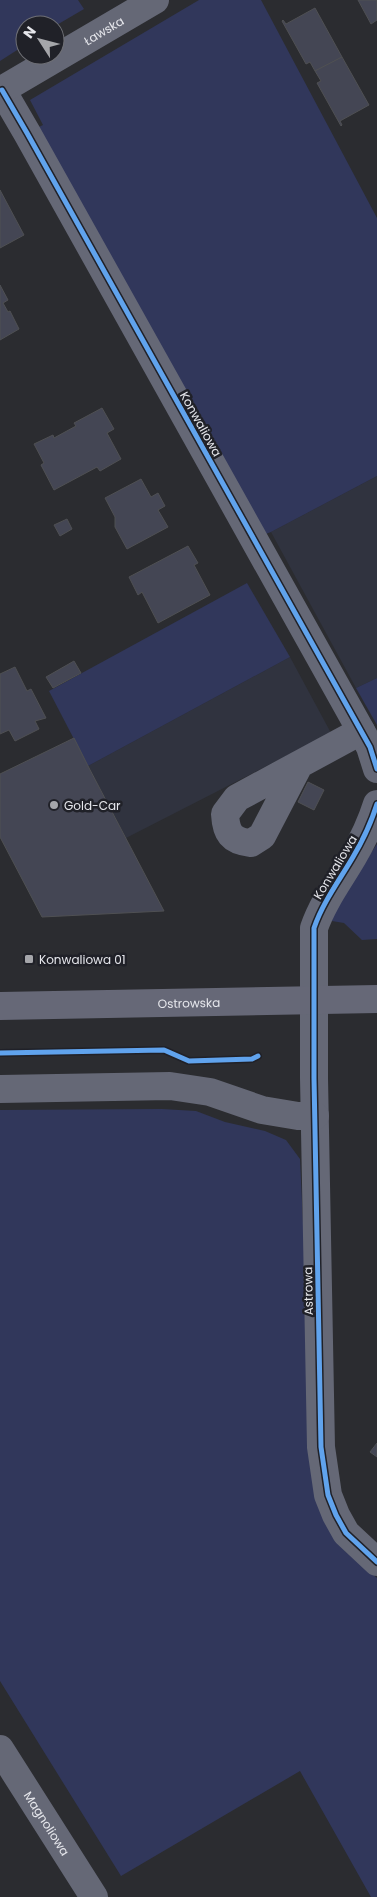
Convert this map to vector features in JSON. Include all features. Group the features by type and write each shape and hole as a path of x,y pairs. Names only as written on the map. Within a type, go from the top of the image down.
{"main road":[{"name":"Ostrowska","path":"0,1006 377,999"}],"street":[{"name":"Ławska","path":"1,91 155,0"},
{"name":"Konwaliowa","path":"1,91 32,142 370,747 377,769"},
{"path":"299,765 361,731"},
{"name":"Konwaliowa","path":"315,1001 314,928 321,909 370,827 377,804"},
{"name":"Astrowa","path":"315,1001 320,1411 324,1470 328,1496 346,1533 377,1562"},
{"path":"0,1088 170,1086 210,1092 262,1110 298,1116 315,1116"},
{"name":"Magnoliowa","path":"0,1749 94,1897"}],"shaded area":[{"path":"0,0 78,0 84,9 65,20 65,15 15,15 15,51 0,61"},
{"path":"199,0 261,0 377,218 377,476 271,532 253,539 27,133 43,125 30,100"},
{"path":"377,476 377,678 356,688 271,532"},
{"path":"247,583 290,657 88,766 49,691"},
{"path":"290,657 331,733 126,838 88,766"},
{"path":"377,678 377,725 356,688"},
{"path":"377,844 377,939 362,940 344,923 332,921 335,907"},
{"path":"162,1109 196,1111 225,1122 265,1131 286,1140 300,1159 316,1500 345,1551 377,1578 377,1897 371,1897 300,1771 121,1876 0,1681 0,1110"}],"building":[{"path":"358,0 377,0 377,20 371,24"},
{"path":"315,8 342,57 315,71 310,62 306,64 282,21 286,24"},
{"path":"342,57 369,105 340,121 341,126 317,83 321,81 315,71"},
{"path":"0,190 24,235 0,248"},
{"path":"0,285 8,300 3,303 8,312 10,311 19,329 0,340"},
{"path":"102,408 114,429 107,433 121,459 100,471 97,467 54,490 41,465 44,463 34,444 53,435 54,438 76,426 74,423"},
{"path":"141,479 151,497 158,493 165,506 158,510 168,527 127,549 115,527 115,517 105,498"},
{"path":"67,519 72,529 60,536 54,525"},
{"path":"188,546 198,563 194,565 210,595 158,623 142,592 138,595 129,577"},
{"path":"74,661 81,673 53,688 46,677"},
{"path":"15,667 27,691 31,689 46,718 35,721 39,729 15,741 9,730 0,734 0,674"},
{"name":"Gold-Car","path":"74,738 164,911 42,917 0,837 0,774"},
{"path":"308,782 324,790 314,810 298,802"},
{"path":"377,1443 377,1457 370,1452"}],"cycle path":[{"path":"2,90 370,747 377,769"},
{"path":"377,804 363,838 327,900 314,928 314,1078 321,1447 328,1495 336,1515 346,1533 377,1562"},
{"path":"0,1053 164,1050 189,1061 252,1059 258,1056"}],"place":[{"name":"Gold-Car","path":"54,805"},
{"name":"Konwaliowa 01","path":"29,959"}]}
